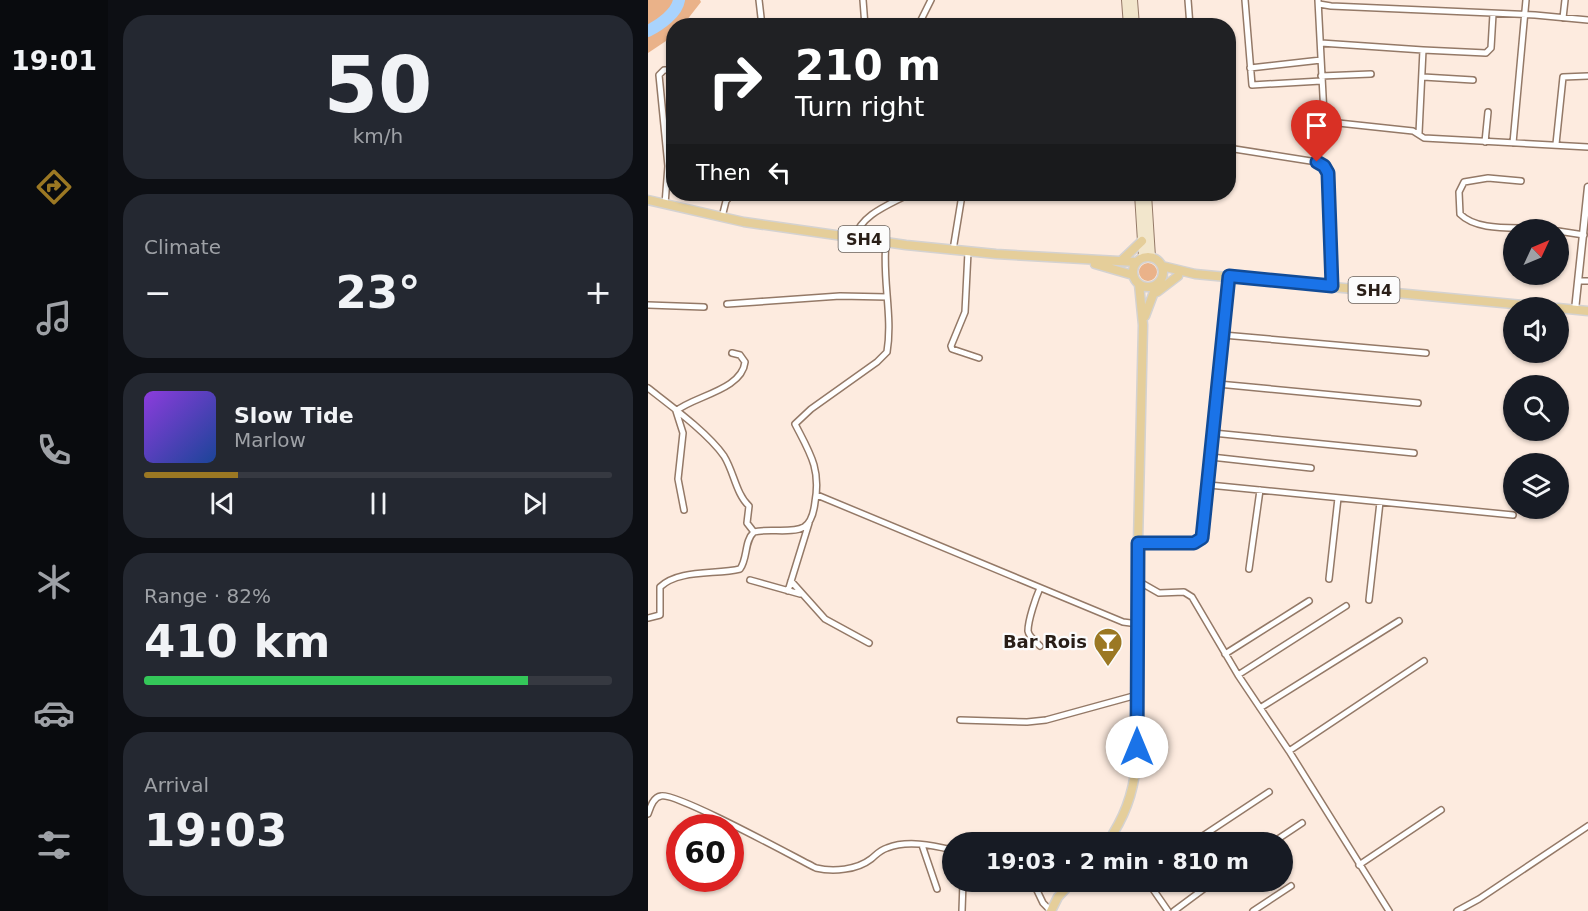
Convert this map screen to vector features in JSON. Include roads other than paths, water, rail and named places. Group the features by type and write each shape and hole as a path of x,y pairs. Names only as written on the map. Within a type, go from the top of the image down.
{"main road":[{"path":"1126,0 1127,18"},
{"path":"1133,0 1134,18"},
{"name":"SH4","path":"648,200 722,217 886,242 968,252 1083,261 1143,259 1159,261 1162,266 1194,274"},
{"path":"1139,201 1143,259"},
{"path":"1116,832 1128,808 1134,787 1137,757 1138,543 1143,326 1140,284 1133,275 1143,259 1147,201"},
{"path":"1121,261 1142,241"},
{"name":"SH4","path":"1083,261 1133,275"},
{"path":"1143,326 1150,299 1163,273 1162,266"},
{"name":"SH4","path":"1140,284 1148,287 1178,276 1194,274 1503,303"},
{"path":"1150,299 1178,276"},
{"name":"SH4","path":"1569,309 1588,311"},
{"path":"1051,911 1063,892"}],"street":[{"path":"759,0 761,18"},
{"path":"863,0 864,18"},
{"path":"922,18 931,0"},
{"path":"1188,0 1189,18"},
{"path":"1245,0 1251,85 1371,74"},
{"path":"1513,143 1526,0"},
{"path":"1563,18 1565,0"},
{"path":"1588,20 1318,2 1324,115 1329,122 1413,131 1424,138 1588,147"},
{"path":"1321,43 1488,52 1491,48 1493,14"},
{"path":"1419,133 1423,50"},
{"path":"1251,68 1321,60"},
{"path":"666,70 659,75 666,120"},
{"path":"1556,144 1563,77 1588,76"},
{"path":"1423,77 1473,80"},
{"path":"1485,142 1488,112"},
{"path":"1236,149 1317,162 1324,166 1329,177 1332,286"},
{"path":"1503,227 1482,226 1460,214 1459,192 1464,182 1488,178 1521,181"},
{"path":"1575,310 1588,187"},
{"path":"665,204 666,196"},
{"path":"722,217 726,201"},
{"path":"855,237 860,226 869,216 896,201"},
{"path":"953,250 961,201"},
{"path":"1569,231 1585,232"},
{"path":"788,591 817,495 816,469 807,444 795,424 811,409 877,362 887,352 887,297 884,270 886,242"},
{"path":"968,252 967,301 951,346 952,349 979,358"},
{"path":"1138,543 1194,543 1200,541 1205,528 1229,276"},
{"path":"1579,281 1588,281"},
{"path":"727,304 840,296 887,297"},
{"path":"648,305 704,307"},
{"path":"1223,335 1426,353"},
{"path":"676,411 690,401 717,392 742,371 745,362 740,355 732,353"},
{"path":"1218,384 1418,403"},
{"path":"648,388 712,442 724,456 743,501 749,506 747,523 754,532"},
{"path":"676,411 683,433 678,479 684,510"},
{"path":"1213,433 1414,453"},
{"path":"1211,457 1311,468"},
{"path":"1209,485 1503,514"},
{"path":"1249,569 1260,490"},
{"path":"817,495 1123,622 1138,624"},
{"path":"1329,579 1338,498"},
{"path":"1368,600 1380,502"},
{"path":"648,618 660,615 660,587 669,581 740,569 745,560 749,538 754,532 768,529 798,529 809,522"},
{"path":"750,580 803,595"},
{"path":"791,581 825,619 869,643"},
{"path":"1138,581 1159,593 1188,593 1389,911"},
{"path":"1040,588 1035,599 1028,631 1040,646"},
{"path":"1225,654 1309,601"},
{"path":"1238,675 1346,606"},
{"path":"1260,708 1399,621"},
{"path":"1289,751 1424,661"},
{"path":"960,720 1027,722 1046,720 1137,695"},
{"path":"1209,832 1269,792"},
{"path":"648,814 656,798 668,797 712,815 816,868 825,870 858,866 886,848 903,844 942,848"},
{"path":"1359,865 1441,810"},
{"path":"1288,832 1302,823"},
{"path":"1457,911 1479,899 1588,826"},
{"path":"922,845 937,889"},
{"path":"962,911 963,892"},
{"path":"1038,892 1043,903 1051,911"},
{"path":"1155,892 1168,911"},
{"path":"1174,911 1200,892"},
{"path":"1253,911 1283,892"}],"waterway":[{"path":"667,18 678,5 679,0"},
{"path":"648,31 666,19"}],"place":[{"name":"Bar Rois","path":"1108,668"}]}
